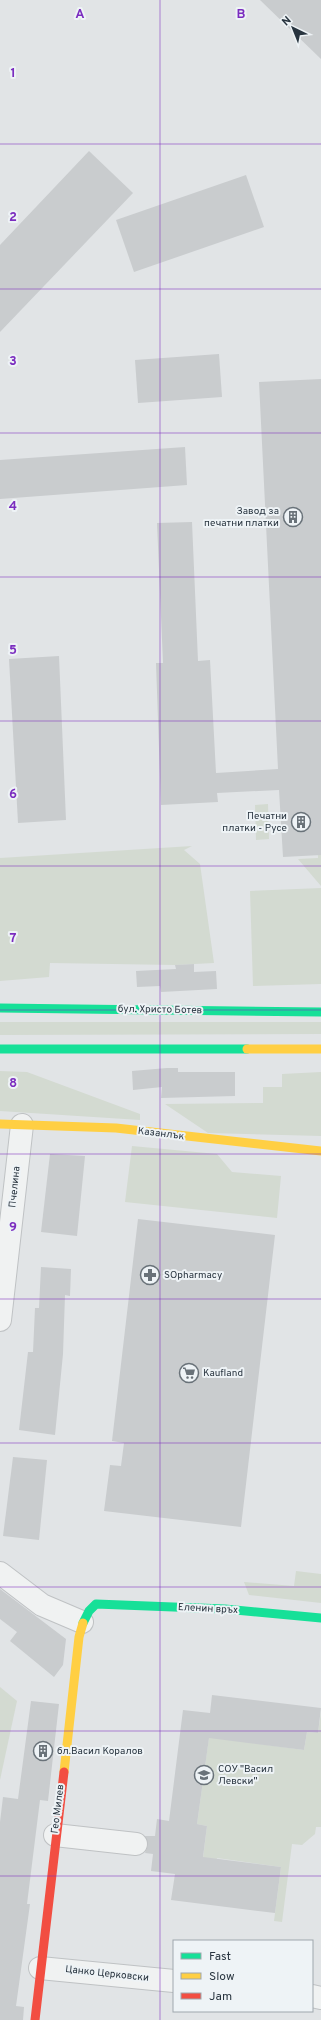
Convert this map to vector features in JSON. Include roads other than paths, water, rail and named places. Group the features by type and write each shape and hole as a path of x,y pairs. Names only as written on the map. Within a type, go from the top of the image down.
{"main road":[{"name":"бул. Христо Ботев","path":"0,1008 321,1012"},
{"path":"0,1050 321,1049"},
{"name":"Казанлък","path":"0,1124 116,1128 321,1151"},
{"name":"Гео Милев","path":"35,2020 55,1836 82,1622 88,1610 96,1604"},
{"name":"Еленин връх","path":"96,1604 225,1609 321,1618"}],"street":[{"name":"Пчелина","path":"0,1320 22,1125"},
{"path":"0,1573 42,1605 82,1622"},
{"path":"55,1836 136,1844"},
{"name":"Цанко Церковски","path":"40,1968 173,1981"}],"place":[{"name":"Завод за печатни платки","path":"293,517"},
{"name":"Печатни платки - Русе","path":"301,822"},
{"name":"SOpharmacy","path":"150,1275"},
{"name":"Kaufland","path":"189,1373"},
{"name":"бл.Васил Коралов","path":"43,1751"},
{"name":"СОУ \"Васил Левски\"","path":"204,1775"}]}
